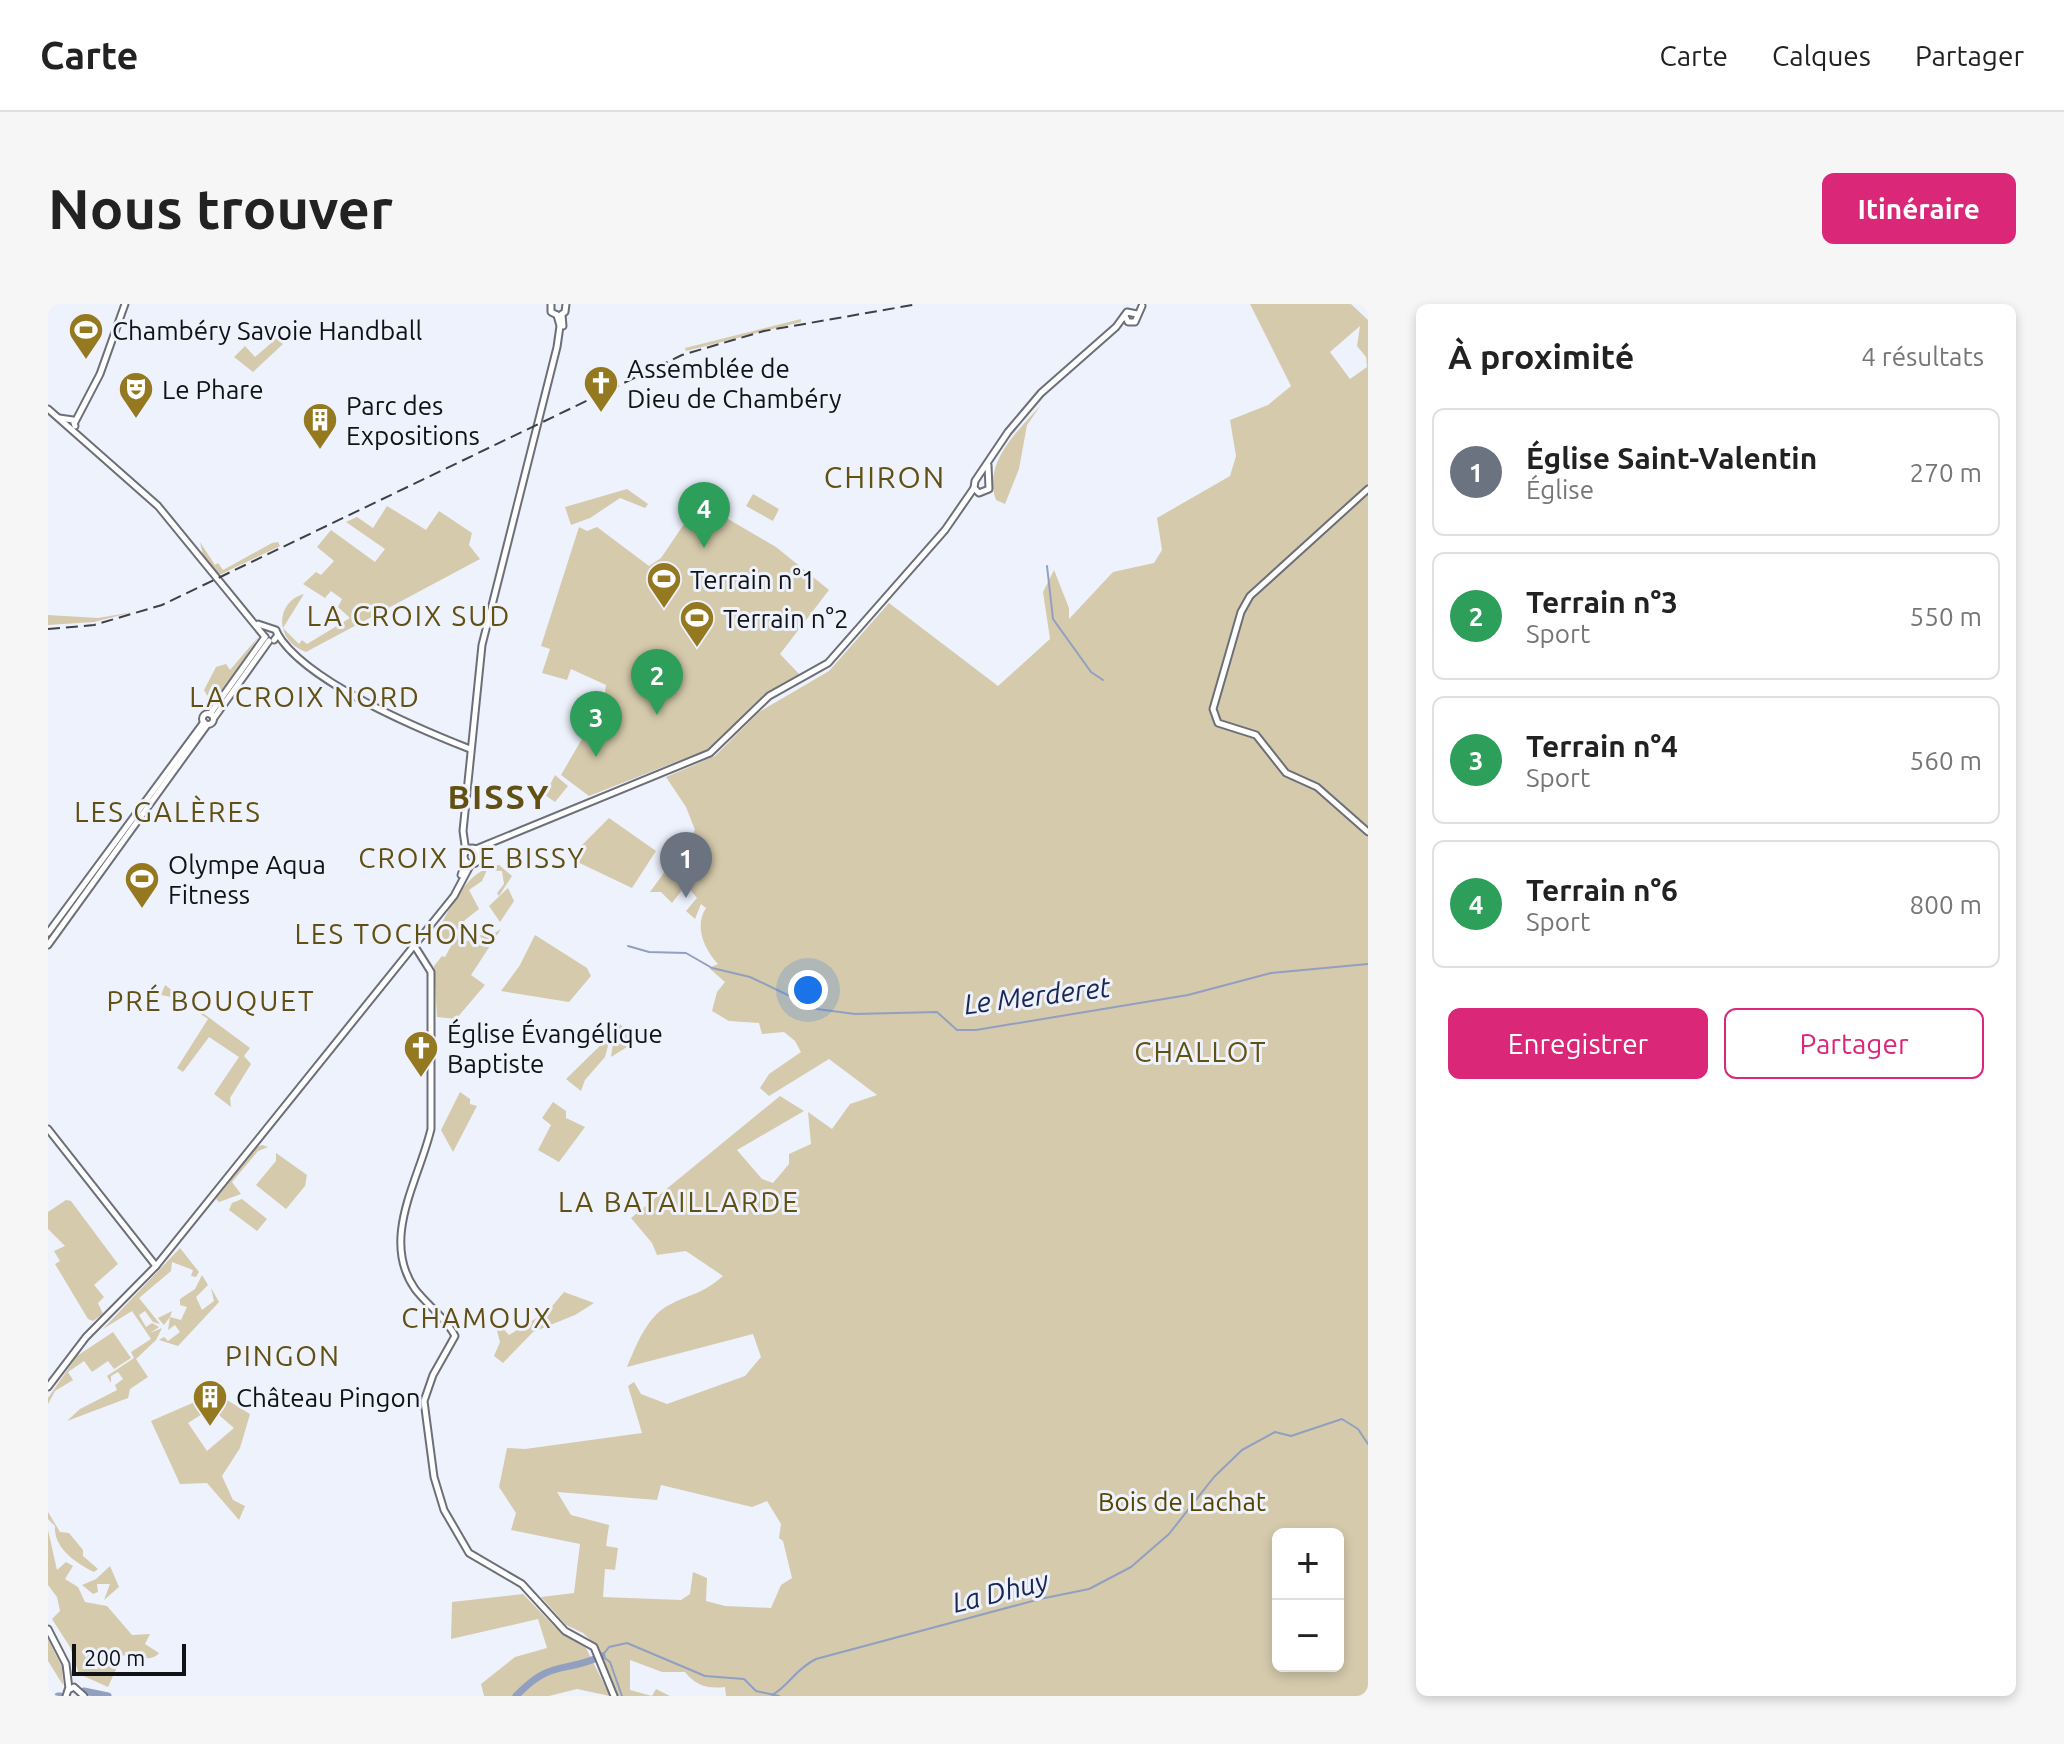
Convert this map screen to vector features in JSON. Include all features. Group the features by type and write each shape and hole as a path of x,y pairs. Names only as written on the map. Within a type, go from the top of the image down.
{"main road":[{"path":"71,424 100,374 125,304"},
{"path":"551,304 551,312 559,315"},
{"path":"559,346 559,315 566,304"},
{"path":"48,1387 86,1337 156,1266 444,908 473,851 710,753 769,696 828,663 945,530 964,500 983,479 1008,432 1049,384 1144,305"},
{"path":"1126,319 1135,322 1135,312"},
{"path":"553,361 559,346 559,315"},
{"path":"469,863 479,862 465,829 482,645 560,327"},
{"path":"48,409 71,424 92,448 158,506 233,601 268,638 287,645"},
{"path":"964,500 989,489 983,479"},
{"path":"974,488 979,493"},
{"path":"1368,489 1292,555 1246,601 1213,709 1218,723 1256,735 1286,773 1317,787 1368,832"},
{"path":"257,623 277,633 287,645 369,705 470,749"},
{"path":"206,723 204,716 212,716 268,638 270,628"},
{"path":"268,638 277,633"},
{"path":"48,933 206,723"},
{"path":"48,945 206,723"},
{"path":"413,944 431,972 431,1129 422,1152 399,1250 414,1287 455,1336 433,1375 424,1401 436,1488 457,1537 469,1553 522,1584 565,1631 588,1642 598,1655 614,1696"},
{"path":"48,1129 156,1266"},
{"path":"48,1629 64,1658 73,1693"}],"green space":[{"name":"Bois de Lachat","path":"1250,304 1351,304 1368,320 1368,1696 726,1696 725,1687 703,1686 685,1672 662,1672 630,1660 630,1690 652,1696 616,1696 598,1647 583,1633 566,1625 541,1597 574,1593 580,1544 511,1530 516,1513 499,1487 507,1448 525,1449 642,1433 628,1386 634,1382 641,1394 667,1404 745,1376 761,1357 753,1334 627,1367 654,1316 723,1276 686,1251 657,1255 652,1243 631,1218 780,1096 804,1111 737,1150 762,1179 773,1183 789,1164 789,1154 811,1144 808,1112 832,1129 850,1104 877,1095 829,1059 769,1096 760,1088 769,1074 801,1052 795,1041 784,1032 762,1034 759,1023 729,1021 712,1011 717,992 725,982 709,968 718,964 702,937 701,922 706,908 701,904 695,919 686,911 697,898 686,885 672,903 661,892 650,892 695,830 686,807 666,777 715,756 759,712 829,671 889,603 998,686 1050,639 1043,592 1054,570 1069,608 1069,619 1113,572 1154,563 1162,550 1157,518 1230,476 1236,456 1230,420 1268,405 1291,386","holes":["1360,326 1357,346 1366,357 1367,367 1350,379 1330,352","661,1485 752,1507 767,1501 781,1524 779,1538 783,1541 792,1578 781,1585 771,1608 725,1606 706,1601 707,1578 693,1572 690,1594 681,1600 603,1597 605,1569 615,1570 618,1548 606,1546 609,1525 571,1515 557,1492 657,1500"]},
{"path":"801,319 801,322 686,351 685,348"},
{"path":"277,338 283,344 253,372 234,357 245,346 255,357"},
{"path":"1041,405 1027,425 1019,469 1005,504 996,500 993,486 998,461 1013,437"},
{"path":"627,489 648,504 645,508 620,498 590,518 571,525 565,507"},
{"path":"753,494 779,509 773,521 746,506"},
{"path":"699,502 776,547 829,590 780,654 801,676 770,691 709,749 589,796 561,775 604,701 606,685 571,669 567,680 542,673 550,649 541,646 579,527 587,531 597,527 649,566 661,558"},
{"path":"387,506 426,530 439,511 472,533 469,545 480,559 306,652 288,639 283,628 299,644 302,640 307,644 350,618 338,607 342,599 331,591 325,598 303,584 316,572 321,575 334,561 317,547 331,530 375,562 385,549 346,522 357,517 373,528"},
{"path":"200,542 215,565 218,563 223,570 272,543 278,542 280,546 217,576 203,555"},
{"path":"304,594 283,628 282,621 288,604"},
{"path":"133,612 94,622 48,625 48,615 98,618"},
{"path":"259,636 221,694 208,697 204,690 216,667 226,664 230,670"},
{"path":"555,775 568,786 555,802 545,795"},
{"path":"609,818 656,851 632,888 569,858"},
{"path":"499,865 512,876 499,896 497,893 504,884 502,871 487,870 482,881 469,890 479,909 465,920 448,942 436,933 469,881 478,873"},
{"path":"508,888 514,901 500,922 489,906"},
{"path":"501,929 471,975 485,985 456,1019 437,1017 434,966 442,956 445,957 460,930 463,934 458,938 462,944 473,938 476,947 483,943 480,935 490,936"},
{"path":"535,935 587,968 591,976 569,1002 501,991 520,965"},
{"path":"165,985 250,1048 244,1056 251,1064 230,1098 231,1107 214,1094 239,1057 209,1037 183,1072 177,1068 208,1019 177,998 161,995"},
{"path":"620,1024 635,1042 611,1057 615,1030"},
{"path":"611,1035 605,1057 585,1080 581,1091 566,1079"},
{"path":"460,1092 470,1099 470,1104 477,1106 453,1152 441,1130"},
{"path":"553,1102 566,1111 566,1118 585,1127 559,1162 538,1150 551,1125 542,1118"},
{"path":"257,1147 268,1147 258,1151 232,1182 241,1194 219,1202 216,1199"},
{"path":"276,1153 307,1175 305,1186 286,1209 256,1185 276,1161"},
{"path":"242,1199 267,1219 257,1231 229,1210 232,1203"},
{"path":"66,1200 71,1201 118,1264 94,1285 104,1297 98,1303 103,1314 93,1321 88,1319 55,1264 60,1261 54,1251 65,1246 48,1229 48,1212"},
{"path":"180,1248 199,1272 196,1277 191,1276 193,1270 172,1262 171,1271 139,1298 160,1324 153,1322 145,1311 139,1315 146,1327 152,1323 159,1327 150,1333 162,1328 156,1340 136,1359 148,1377 130,1389 128,1398 67,1421 80,1409 117,1390 115,1385 123,1379 118,1372 111,1376 111,1383 107,1376 134,1358 131,1352 151,1339 132,1311 103,1329"},
{"path":"202,1275 208,1285 196,1297 202,1310 214,1301 211,1288 219,1302 178,1346 159,1340 164,1337 168,1341 180,1332 175,1325 168,1330 170,1317 181,1320 187,1307 180,1305 180,1299 195,1289"},
{"path":"564,1292 594,1303 575,1315 533,1332 503,1363 494,1356 500,1342 496,1327 500,1325 509,1335 548,1311"},
{"path":"172,1311 164,1325 158,1318"},
{"path":"113,1332 131,1358 114,1369 108,1361 92,1372 84,1361 68,1372 73,1380 55,1391 48,1404 48,1398 77,1356"},
{"path":"217,1400 221,1404 227,1400 250,1414 240,1448 222,1476 233,1500 245,1506 239,1520 207,1483 180,1484 151,1421 197,1401 202,1414 188,1423 207,1451 234,1428 212,1409"},
{"path":"48,1512 60,1532 69,1533 83,1550 83,1556 98,1569 94,1572 87,1569 62,1548 55,1534 55,1526 48,1519"},
{"path":"48,1530 57,1570 66,1562 73,1566 65,1579 78,1587 85,1602 107,1606 132,1635 150,1634 145,1644 159,1653 150,1658 131,1653 122,1656 108,1687 79,1674 70,1647 52,1619 60,1611 57,1597 48,1585"},
{"path":"110,1566 119,1587 104,1600 110,1584 97,1584 98,1592 93,1594 82,1585 96,1579"},
{"path":"523,1594 555,1627 586,1648 610,1696 577,1689 549,1696 484,1696 481,1684 515,1657 547,1648 538,1619 451,1639 452,1602"},
{"path":"48,1639 62,1667 63,1685 48,1661"},
{"path":"656,1689 670,1696 652,1696"}],"waterway":[{"path":"1047,566 1053,619 1091,672 1103,680"},
{"name":"Le Merderet","path":"628,946 649,952 686,953 712,968 750,977 817,1009 855,1014 937,1012 957,1030 976,1030 1188,995 1271,973 1368,964"},
{"name":"La Dhuy","path":"772,1695 816,1659 1040,1599 1089,1589 1131,1567 1169,1534 1214,1477 1242,1450 1275,1432 1291,1436 1342,1419 1358,1429 1368,1444"},
{"name":"La Dhuy","path":"622,1696 610,1662 602,1656 609,1647 627,1643 705,1676 744,1679 756,1691 779,1696"},
{"path":"516,1696 548,1672 602,1656"},
{"path":"84,1691 108,1696"}],"railway":[{"path":"48,629 94,625 162,605 682,355 764,331 918,304"}],"place":[{"name":"Chambéry Savoie Handball","path":"86,361"},
{"name":"Assemblée de Dieu de Chambéry","path":"601,414"},
{"name":"Le Phare","path":"136,420"},
{"name":"Parc des Expositions","path":"320,451"},
{"name":"Terrain n°6","path":"704,548"},
{"name":"Terrain n°1","path":"664,610"},
{"name":"Terrain n°2","path":"697,649"},
{"name":"Terrain n°3","path":"657,715"},
{"name":"Terrain n°4","path":"596,757"},
{"name":"Église Saint-Valentin","path":"686,898"},
{"name":"Olympe Aqua Fitness","path":"142,910"},
{"name":"Église Évangélique Baptiste","path":"421,1079"},
{"name":"Château Pingon","path":"210,1428"}],"district":[{"name":"CHIRON","path":"885,477"},
{"name":"LA CROIX SUD","path":"409,615"},
{"name":"LA CROIX NORD","path":"305,696"},
{"name":"BISSY","path":"499,796"},
{"name":"LES GALÈRES","path":"168,811"},
{"name":"CROIX DE BISSY","path":"472,857"},
{"name":"LES TOCHONS","path":"396,933"},
{"name":"PRÉ BOUQUET","path":"211,1000"},
{"name":"CHALLOT","path":"1201,1051"},
{"name":"LA BATAILLARDE","path":"679,1201"},
{"name":"CHAMOUX","path":"477,1317"},
{"name":"PINGON","path":"283,1355"}]}
